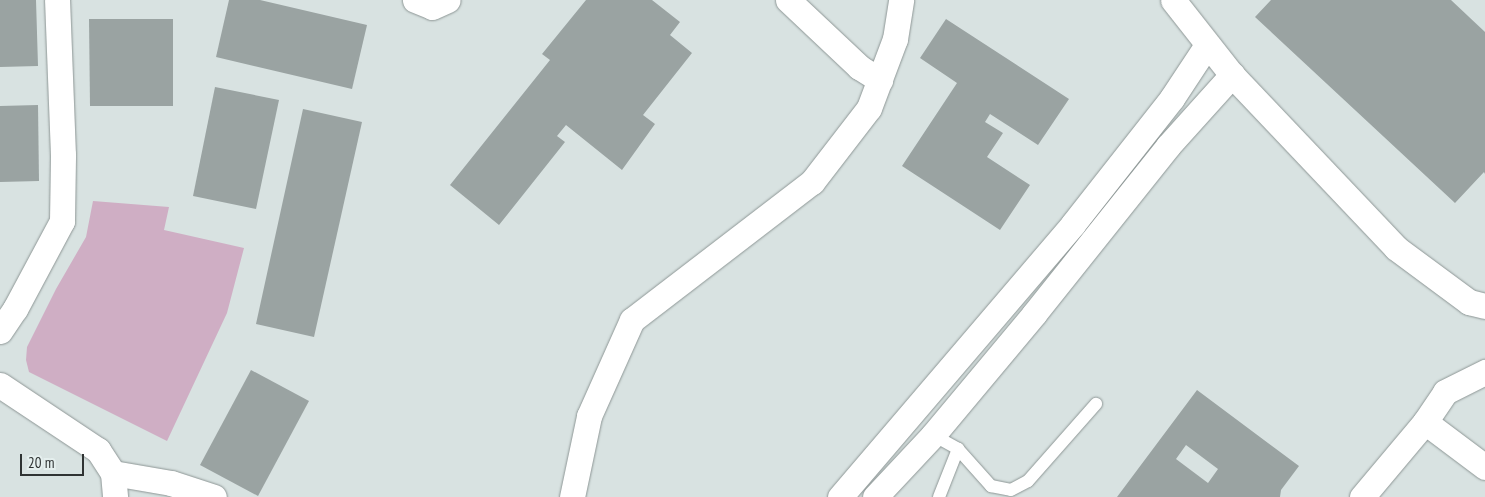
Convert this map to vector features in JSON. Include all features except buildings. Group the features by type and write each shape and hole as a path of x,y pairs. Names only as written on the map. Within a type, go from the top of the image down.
{"street":[{"path":"2,325 62,221 63,155 57,0"},
{"path":"415,0 432,7 448,0"},
{"path":"788,0 859,67 880,80"},
{"path":"572,497 589,416 632,320 812,182 869,108 895,39 901,0"},
{"path":"1172,0 1232,75 1396,248 1468,302 1485,306"},
{"path":"840,497 1074,224 1172,98 1207,45"},
{"path":"875,497 933,435 1034,314 1168,146 1232,75"},
{"path":"1362,497 1425,422 1445,392 1485,372"},
{"path":"0,385 98,450 113,473 116,497"},
{"path":"911,416 933,435"},
{"path":"1425,422 1485,467"},
{"path":"113,473 171,483 214,497"}],"lane":[{"path":"933,435 958,450 992,486 1011,490 1028,481 1096,404"},
{"path":"939,497 958,450"}],"shaded area":[{"path":"93,201 169,207 164,230 244,248 227,313 167,441 29,372 26,360 27,347 56,289 86,237"}]}
